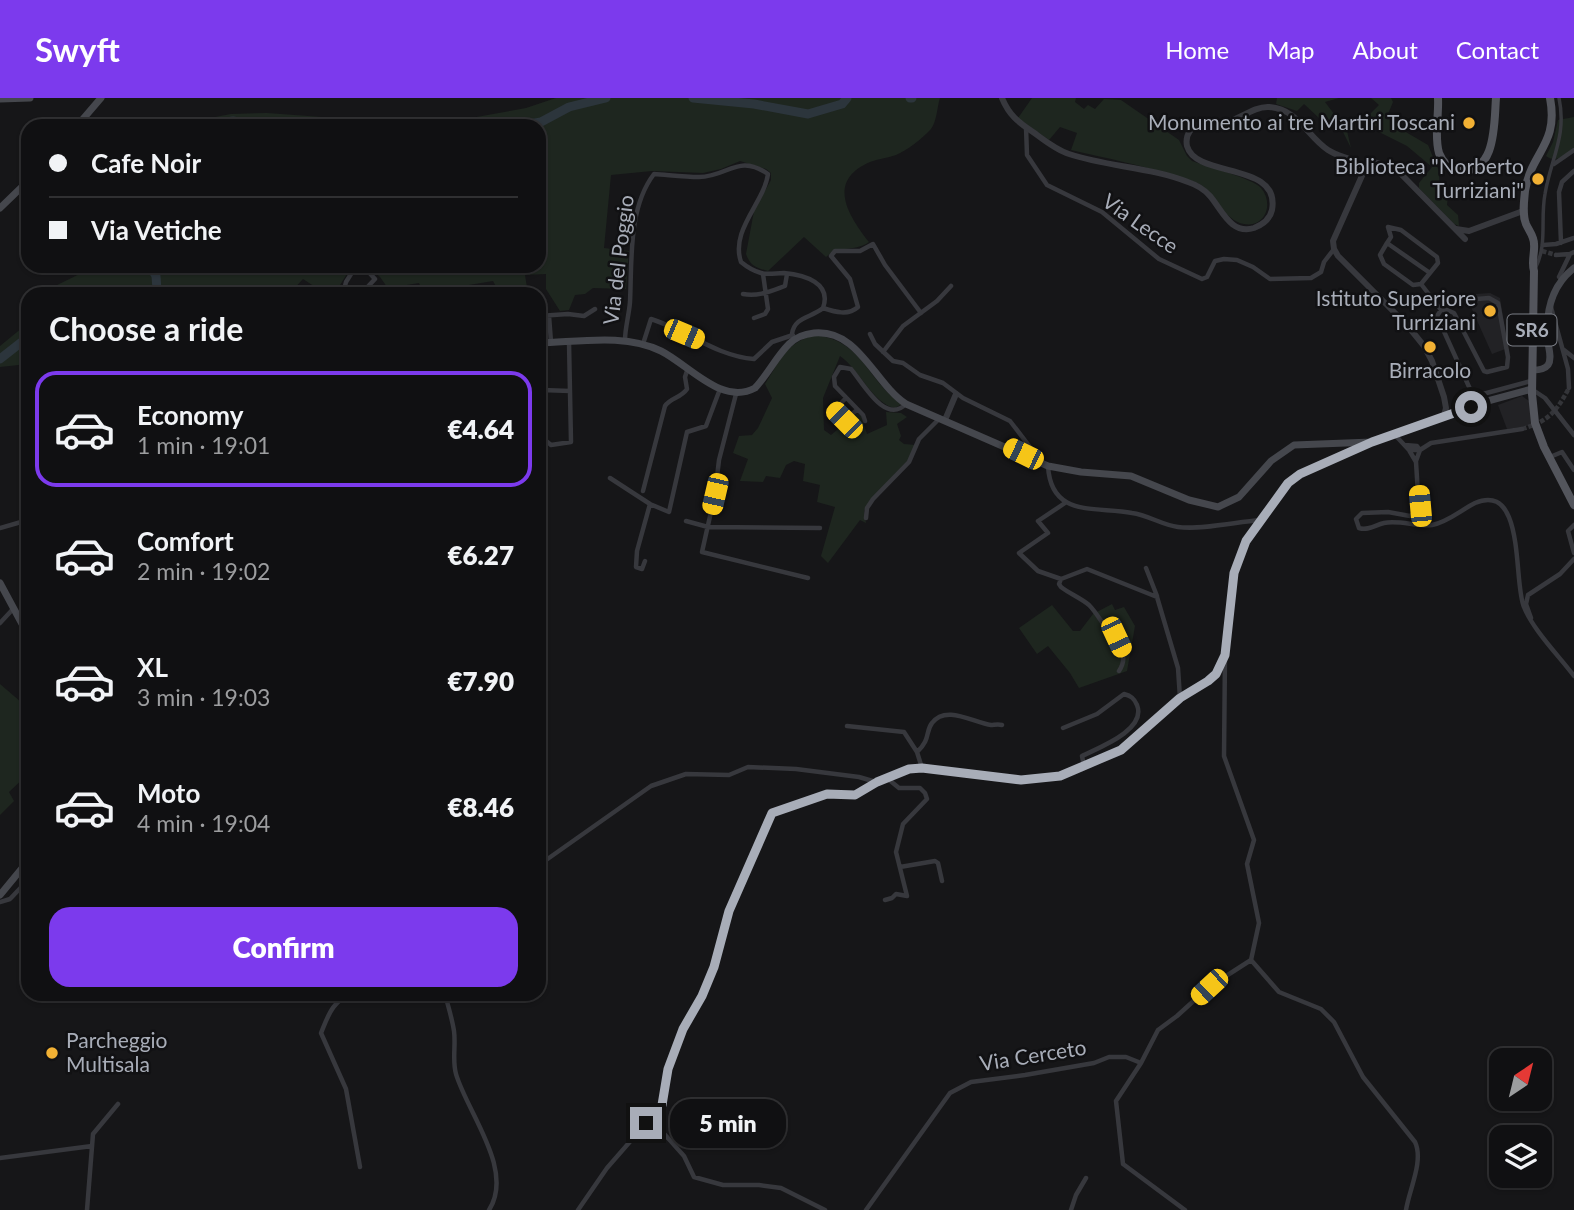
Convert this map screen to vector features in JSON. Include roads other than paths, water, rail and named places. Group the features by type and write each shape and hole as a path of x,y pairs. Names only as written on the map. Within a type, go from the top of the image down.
{"main road":[{"path":"0,99 30,98"},
{"path":"1438,98 1439,152 1447,165 1460,170 1475,168 1490,151 1496,98"},
{"path":"1534,271 1532,264 1535,241 1524,220 1523,211 1528,178 1551,132 1550,98"},
{"path":"83,119 101,99"},
{"path":"0,208 21,188"},
{"path":"1533,370 1543,369 1549,362 1547,327 1553,293 1562,279 1574,268"},
{"name":"SR6","path":"1533,385 1534,271"},
{"path":"546,342 625,341 643,344 658,350 720,389 736,394 755,388 793,336 819,333 834,335 858,351 890,392 906,404 1046,465 1071,471 1131,477 1189,500 1218,507 1239,497 1271,461 1294,445 1372,442 1533,385 1535,423 1550,457 1571,491 1574,505"},
{"path":"0,583 21,622"},
{"path":"0,895 21,870"}],"street":[{"path":"1002,98 1009,113 1052,146 1069,154 1157,173 1195,185 1210,197 1230,222 1245,229 1260,225 1268,218 1272,209 1270,193 1258,180 1192,155 1186,140 1189,131 1198,124 1221,124 1262,107 1281,109 1303,124 1325,148 1357,162 1365,169"},
{"name":"SR6","path":"1534,271 1543,245 1544,197 1562,129 1559,98"},
{"name":"Via Lecce","path":"1026,127 1027,155 1043,182 1102,212 1159,259 1202,279 1207,276 1215,261 1224,259 1245,263 1276,280 1314,278 1321,272 1324,262 1334,249"},
{"path":"1554,164 1574,150"},
{"path":"1444,416 1446,408 1443,392 1432,361 1417,336 1343,262 1334,249 1336,232 1365,169 1373,162 1394,169 1465,239"},
{"name":"Via del Poggio","path":"625,341 637,209 642,189 654,174 700,177 718,174 737,164 759,167 768,174 766,186 749,216 739,255 743,265 764,274"},
{"path":"1561,243 1559,192 1562,182 1574,171"},
{"path":"1452,228 1469,231 1523,211"},
{"path":"1390,226 1401,230 1425,247 1438,260 1430,274 1421,284 1413,285 1384,264 1380,255 1391,237 1387,229 1390,226"},
{"path":"1543,245 1574,238"},
{"path":"1387,243 1430,274"},
{"path":"643,344 651,319 667,323 713,349 754,359 772,342 793,336 797,321 823,308 842,313 853,312 858,307 850,279 831,257 835,251 860,251 873,244 920,313"},
{"path":"1556,255 1572,253"},
{"path":"1562,279 1559,277 1572,253"},
{"path":"368,287 375,279 369,273"},
{"path":"754,318 767,312 764,274 787,274 821,285 826,297 823,308"},
{"path":"743,294 751,296 785,286 787,274"},
{"path":"1421,284 1441,310"},
{"path":"883,352 903,326 937,301 951,286"},
{"path":"1441,310 1454,313 1484,371 1507,367 1508,358 1498,303 1489,298 1477,299"},
{"path":"1550,305 1570,375 1569,388"},
{"path":"551,342 549,316 584,316 595,309"},
{"path":"1441,310 1437,316 1470,389 1483,394 1533,385 1574,435"},
{"path":"870,334 893,361 903,363 920,375 943,383 956,394 1010,421 1046,465 1057,494 1066,503 1081,508 1136,513 1180,528 1261,520"},
{"path":"546,441 551,445 571,442 569,342"},
{"path":"1563,349 1574,358"},
{"path":"864,421 863,415 833,382 836,370 844,366 851,369 886,408 900,410 906,404"},
{"path":"643,491 665,406 667,402 683,395 687,389 685,377 688,368"},
{"path":"610,478 650,504 668,512 687,432 706,425 720,389"},
{"path":"546,390 570,391"},
{"path":"1443,392 1458,411"},
{"path":"736,394 719,460 702,552 808,578"},
{"path":"866,518 867,508 873,499 909,462 919,439 942,419 956,394"},
{"path":"846,398 834,410 844,420 857,410"},
{"path":"1522,429 1431,443 1420,450 1416,461 1420,506 1417,513 1410,516 1388,512 1362,513 1356,519 1359,528 1366,529 1386,523 1429,525 1442,522 1480,501 1498,502 1513,526 1522,602 1530,619 1574,676"},
{"path":"1395,435 1416,461"},
{"path":"1185,1210 1123,1164 1116,1101 1141,1063 1158,1030 1209,987 1251,960 1259,923 1247,864 1254,839 1224,757 1225,655 1234,573 1246,541 1291,480 1372,442"},
{"path":"1407,447 1420,450"},
{"path":"1550,457 1562,452 1574,470"},
{"path":"1066,503 1038,521 1048,533 1019,553 1038,572 1061,579 1087,569 1157,597"},
{"path":"645,561 642,569 636,567 637,551 650,504"},
{"path":"686,521 708,527 820,528"},
{"path":"0,528 21,522"},
{"path":"1574,525 1568,531 1574,552"},
{"path":"1530,619 1526,604 1528,595 1560,574 1574,559"},
{"path":"1146,568 1178,668 1180,698"},
{"path":"1061,579 1061,587 1089,605 1108,632 1116,637 1124,656 1119,671"},
{"path":"0,624 14,608"},
{"path":"578,1210 607,1168 662,1105 668,1069 683,1029 710,977 729,911 772,813 827,794 855,795 877,782 909,769 922,768 1021,780 1060,776 1121,750 1180,698 1216,674 1225,655"},
{"path":"1063,728 1097,714 1124,694 1137,704 1138,715 1131,727 1110,744 1082,756 1084,766"},
{"path":"917,752 927,740 930,725 938,717 954,715 990,725 1002,725"},
{"path":"847,726 904,732 917,752 922,768"},
{"path":"546,860 651,786 686,774 729,775 748,767 796,769 877,782"},
{"path":"885,900 896,894 907,896 896,852 904,824 927,799 920,788 899,788 888,779"},
{"path":"900,867 935,862 938,863 942,881"},
{"path":"0,902 8,900 21,887"},
{"path":"1251,960 1279,992 1321,1009 1334,1022 1363,1077 1415,1142 1418,1148 1416,1166 1406,1210"},
{"path":"340,1001 331,1010 321,1033 346,1089 360,1167"},
{"path":"447,1001 454,1030 455,1072 490,1148 495,1176 495,1198 489,1210"},
{"name":"Via Cerceto","path":"866,1210 950,1093 971,1082 1025,1075 1109,1058 1126,1057 1141,1063"},
{"path":"87,1210 93,1133 118,1104"},
{"path":"650,1118 684,1156 694,1177 723,1185 781,1188 824,1210"},
{"path":"0,1158 92,1146"},
{"path":"1071,1210 1086,1178"}],"waterway":[{"path":"546,119 569,107 606,98"},
{"path":"693,98 754,104 808,114 842,104 847,98"},
{"path":"154,273 157,287"},
{"path":"0,359 21,342"}],"tunnel":[{"path":"1542,251 1556,255"},
{"path":"1522,429 1539,423 1551,414 1569,388"}],"place":[{"name":"Monumento ai tre Martiri Toscani","path":"1469,123"},
{"name":"Biblioteca \"Norberto Turriziani\"","path":"1538,179"},
{"name":"Istituto Superiore Turriziani","path":"1490,311"},
{"name":"Birracolo","path":"1430,347"},
{"name":"Parcheggio Multisala","path":"52,1053"}]}
